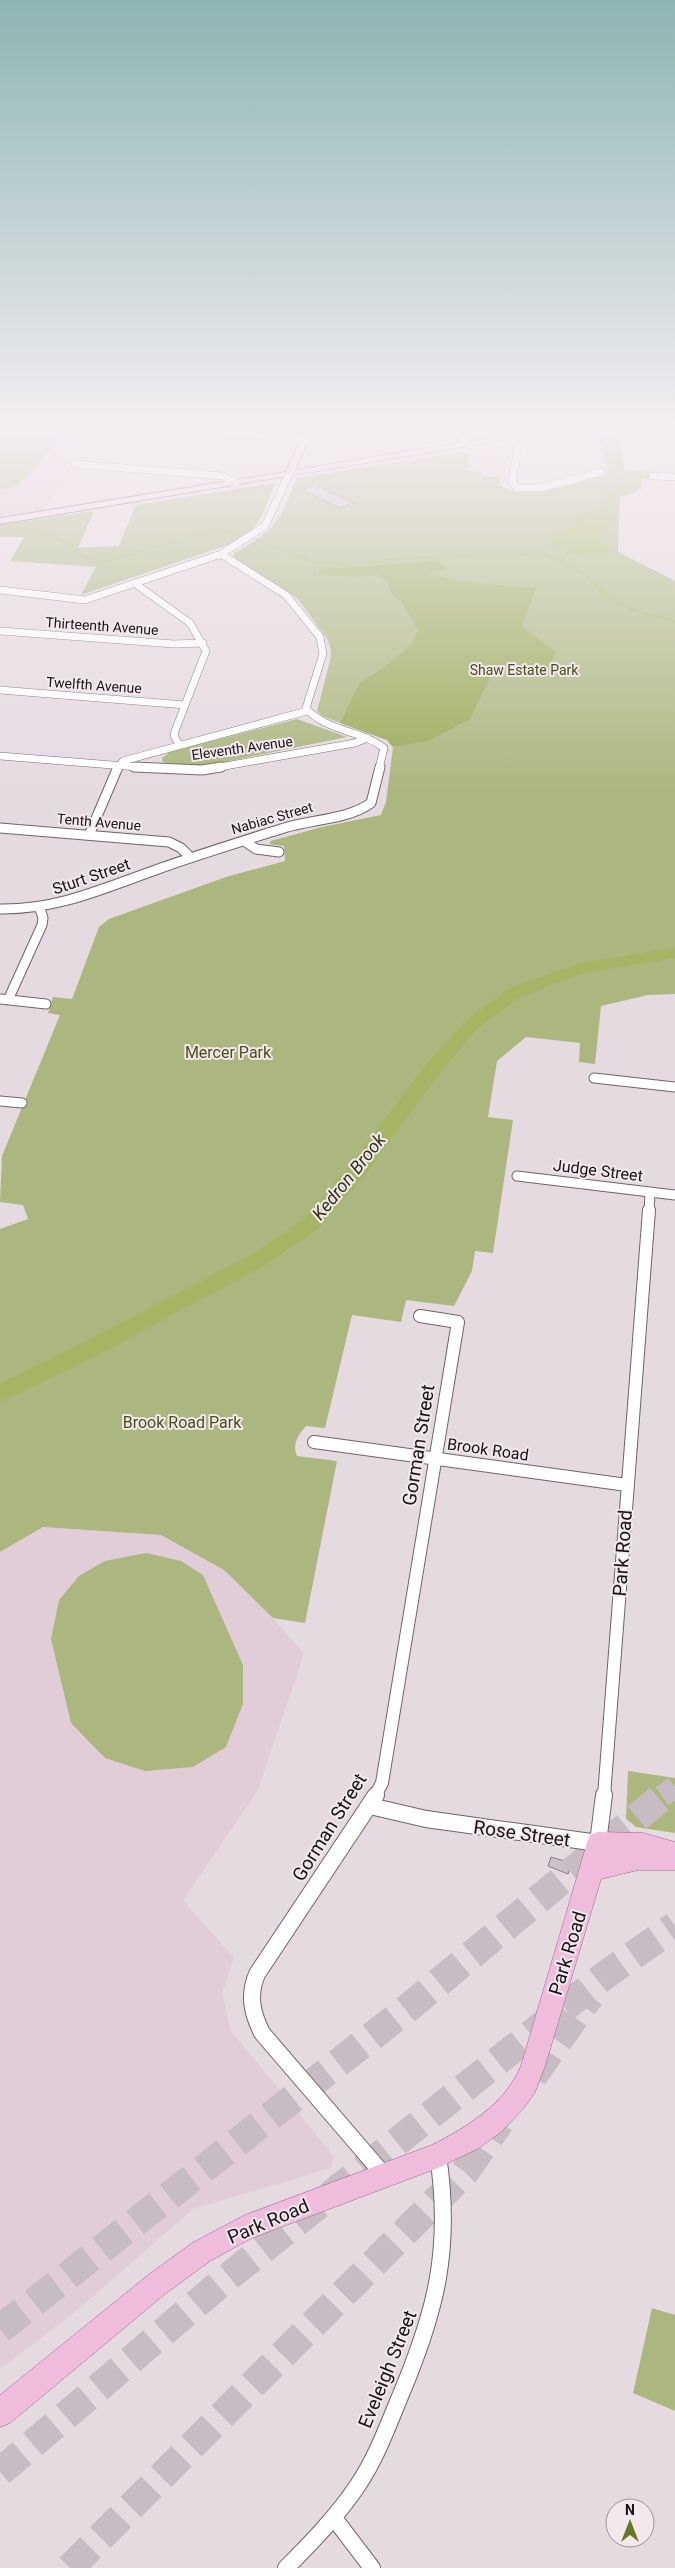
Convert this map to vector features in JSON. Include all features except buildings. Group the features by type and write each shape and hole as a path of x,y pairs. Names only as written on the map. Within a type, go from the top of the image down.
{"main road":[{"name":"Rose Street","path":"598,1842 643,1844 675,1853"},
{"name":"Park Road","path":"0,2413 156,2285 201,2252 245,2228 438,2155 470,2139 486,2128 515,2099 526,2083 556,1992 592,1870 598,1842"},
{"path":"592,1870 638,1859 675,1859"}],"street":[{"path":"0,590 82,600 227,551"},
{"path":"221,554 286,595 320,637 324,646 323,654 306,703 307,711 313,717 367,738"},
{"path":"134,582 184,617 203,643 206,655 174,734 179,744"},
{"name":"Thirteenth Avenue","path":"0,631 174,644 203,643"},
{"name":"Twelfth Avenue","path":"0,690 186,704"},
{"name":"Eleventh Avenue","path":"119,766 135,756 307,711"},
{"name":"Eleventh Avenue","path":"0,756 163,769 209,769 355,743 367,738"},
{"name":"Nabiac Street","path":"190,857 313,820 362,810 372,800 384,754 384,747 367,738"},
{"path":"88,835 119,766"},
{"name":"Tenth Avenue","path":"0,828 169,842 190,857"},
{"path":"244,840 256,849 279,852"},
{"name":"Sturt Street","path":"4,999 42,925 43,918 40,909 190,857"},
{"path":"0,909 40,909"},
{"path":"4,999 46,1004"},
{"path":"594,1078 675,1086"},
{"path":"0,1101 22,1103"},
{"name":"Judge Street","path":"517,1176 675,1195"},
{"name":"Park Road","path":"598,1842 605,1786 650,1193"},
{"name":"Gorman Street","path":"384,2175 262,2032 254,2018 251,1994 257,1974 370,1806 382,1783 458,1322 420,1316"},
{"name":"Brook Road","path":"314,1442 627,1485"},
{"name":"Rose Street","path":"370,1806 426,1820 580,1842 598,1842"},
{"name":"Eveleigh Street","path":"286,2568 334,2518 366,2472 378,2449 430,2322 442,2266 445,2225 444,2183 438,2155"},
{"path":"334,2518 372,2568"}],"shaded area":[{"path":"563,551 611,552 596,557"},
{"path":"435,561 450,568 425,573 465,582 536,588 522,626 556,652 549,667 530,669 507,666 491,676 470,719 428,741 393,747 387,740 340,723 359,684 392,661 412,644 418,630 403,604 391,593 388,582 378,575 354,577 318,574 320,569"},
{"path":"43,1527 161,1535 224,1570 273,1618 304,1654 257,1792 183,1900 234,1958 222,1993 231,2031 333,2155 331,2168 193,2209 75,2312 0,2369 0,1552"}],"green space":[{"path":"16,551 211,551 81,595 96,567 10,561"},
{"path":"238,551 618,551 675,581 675,994 648,995 601,1006 595,1064 579,1062 580,1043 526,1037 497,1061 488,1117 513,1120 493,1253 475,1251 472,1271 454,1306 406,1300 401,1322 352,1315 325,1428 306,1426 297,1440 295,1448 297,1456 337,1461 305,1623 273,1618 224,1570 161,1535 43,1527 0,1552 0,1229 28,1219 23,1205 0,1202 2,1156 60,1015 48,1013 53,997 72,999 99,927 109,919 226,877 285,861 284,846 269,844 271,841 322,827 381,815 386,802 393,747 387,740 322,716 317,711 330,661 331,651 328,640 298,599 234,557 234,553"},
{"path":"297,719 347,737 210,765 173,765 163,762 162,758 170,752"},
{"path":"146,1553 181,1561 203,1575 243,1665 243,1704 226,1747 193,1767 145,1771 105,1758 71,1723 51,1639 59,1600 79,1576 105,1561"},
{"path":"628,1771 675,1778 675,1833 636,1827 626,1819"},
{"path":"652,2308 675,2315 675,2411 633,2393"}],"waterway":[{"path":"76,551 100,563 143,551"},
{"path":"284,551 315,563 353,564 417,557 526,554 546,556 561,561"},
{"path":"561,561 569,552"},
{"path":"561,561 587,576 604,593 630,609 675,621"},
{"name":"Kedron Brook","path":"0,1393 88,1350 260,1259 312,1223 360,1167 432,1070 470,1026 514,993 579,968 675,953"}],"tunnel":[{"path":"662,1796 675,1787"},
{"path":"0,2329 408,2008 664,1795"},
{"path":"0,2472 222,2282 604,1976 675,1926"},
{"path":"533,2076 590,1996"},
{"path":"70,2568 465,2172 500,2122"}],"park label":[{"name":"Shaw Estate Park","path":"524,670"},
{"name":"Mercer Park","path":"228,1052"},
{"name":"Brook Road Park","path":"182,1422"}]}
